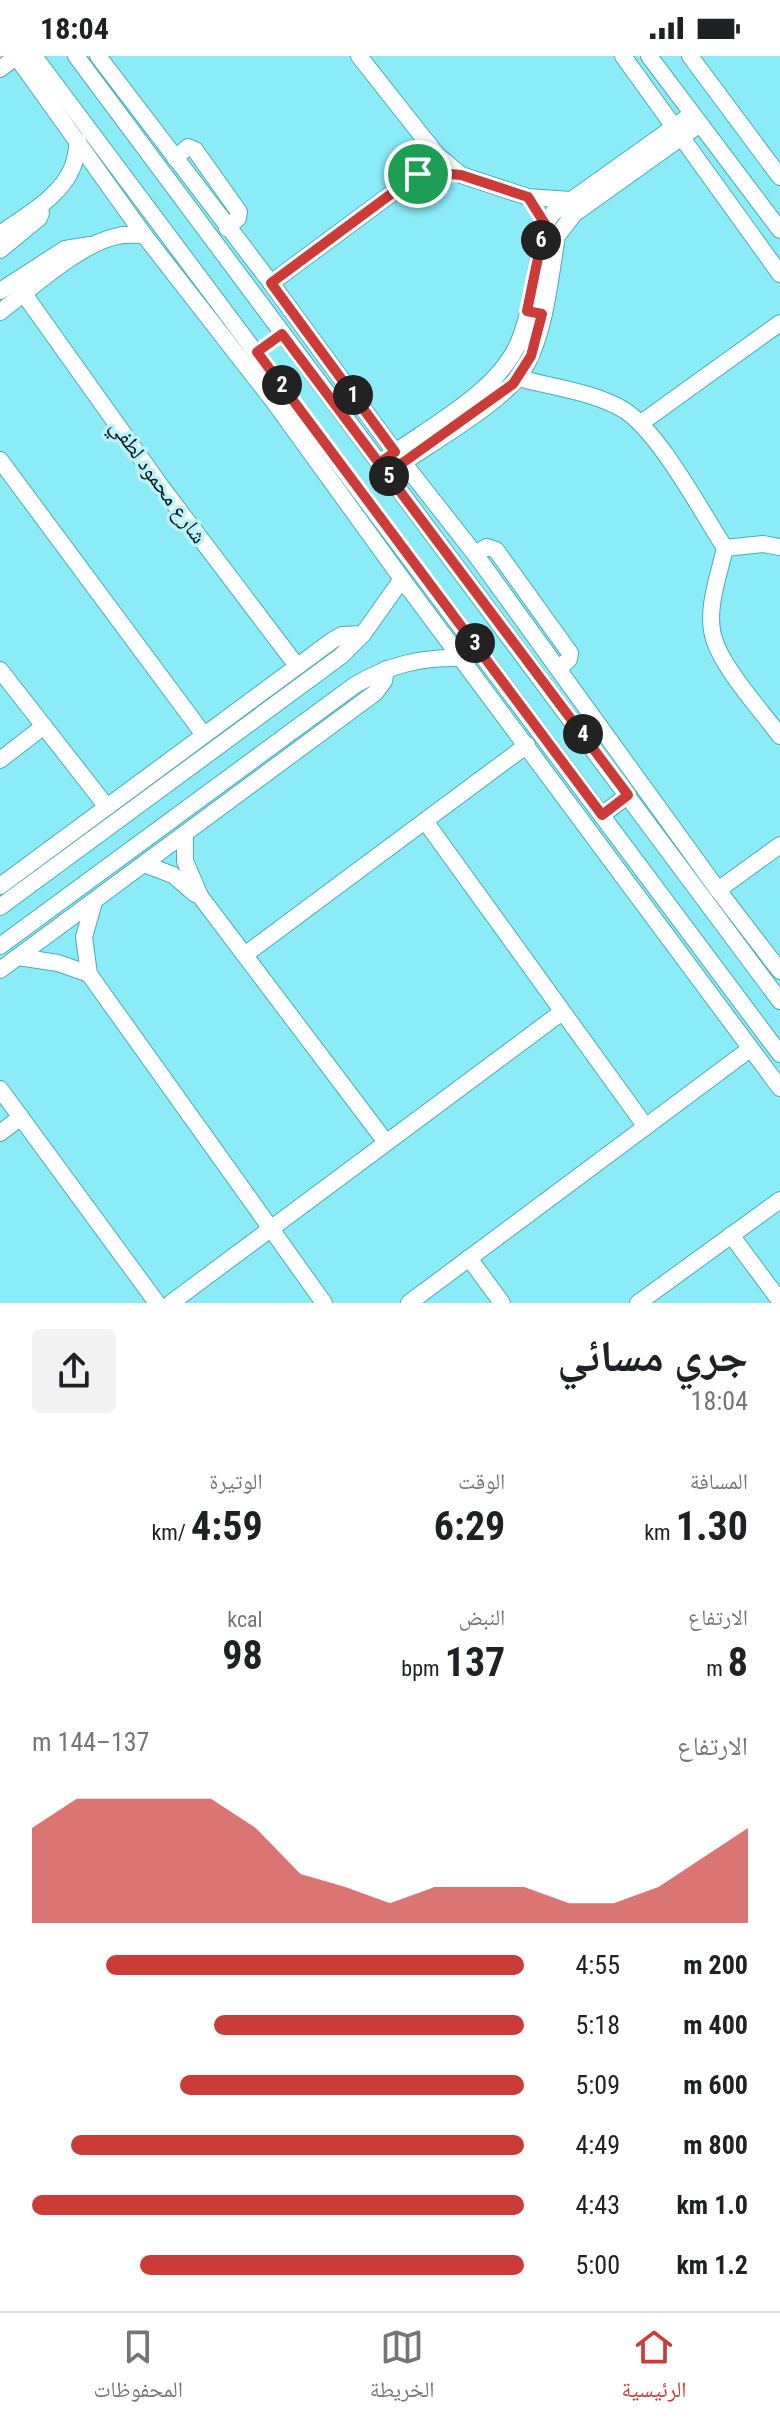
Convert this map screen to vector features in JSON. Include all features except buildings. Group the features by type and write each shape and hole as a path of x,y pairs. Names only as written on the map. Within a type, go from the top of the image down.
{"street":[{"path":"0,69 16,56 144,235 274,402 780,1088"},
{"path":"34,56 780,1054"},
{"path":"76,56 780,1001"},
{"path":"98,56 475,554 780,971"},
{"path":"359,56 429,144 448,166 461,175 528,197 570,200"},
{"path":"623,56 780,274"},
{"path":"649,56 780,230"},
{"path":"690,56 780,177"},
{"path":"541,278 557,236 574,214 696,119"},
{"path":"383,468 501,395 518,378 531,356 545,224 570,200 678,133"},
{"path":"0,234 46,200 67,177 78,141"},
{"path":"271,283 418,174 426,160 429,144"},
{"path":"418,174 461,175"},
{"path":"528,197 545,224"},
{"path":"0,250 39,218 46,200"},
{"path":"0,312 46,275 96,244 119,235 144,235"},
{"path":"0,291 65,249 96,244"},
{"name":"شارع محمود لطفي","path":"24,294 160,485 297,666"},
{"path":"399,457 492,383 535,313"},
{"path":"641,423 780,323"},
{"path":"257,352 282,334"},
{"path":"518,378 606,401 641,423 661,449 725,548 714,596 713,638 726,663 780,736"},
{"path":"0,460 204,735"},
{"path":"725,548 763,544 780,547"},
{"path":"0,907 341,656 363,634 402,579"},
{"path":"0,886 333,640 352,633 363,634"},
{"path":"0,946 355,685 386,669 415,660 461,658"},
{"path":"0,970 375,693 384,681 386,669"},
{"path":"0,670 107,807"},
{"path":"0,760 44,726"},
{"path":"246,954 527,745"},
{"path":"602,815 628,795"},
{"path":"425,821 646,1127"},
{"path":"185,834 185,861 200,896"},
{"path":"718,890 780,845"},
{"path":"144,864 173,875 200,896 385,1141"},
{"path":"95,900 84,937 89,974 324,1303"},
{"path":"18,957 58,963 89,974"},
{"path":"171,1303 562,1012"},
{"path":"409,1303 750,1049"},
{"path":"0,1089 157,1303"},
{"path":"0,1133 21,1117"},
{"path":"638,1303 780,1200"},
{"path":"731,1235 780,1301"},
{"path":"469,1258 502,1303"}],"route":[{"path":"418,174 461,175 528,197 545,224 527,311 542,314 531,356 513,384 387,474 628,795 602,815 257,352 282,334 379,463 395,452 271,283 418,174"}]}
